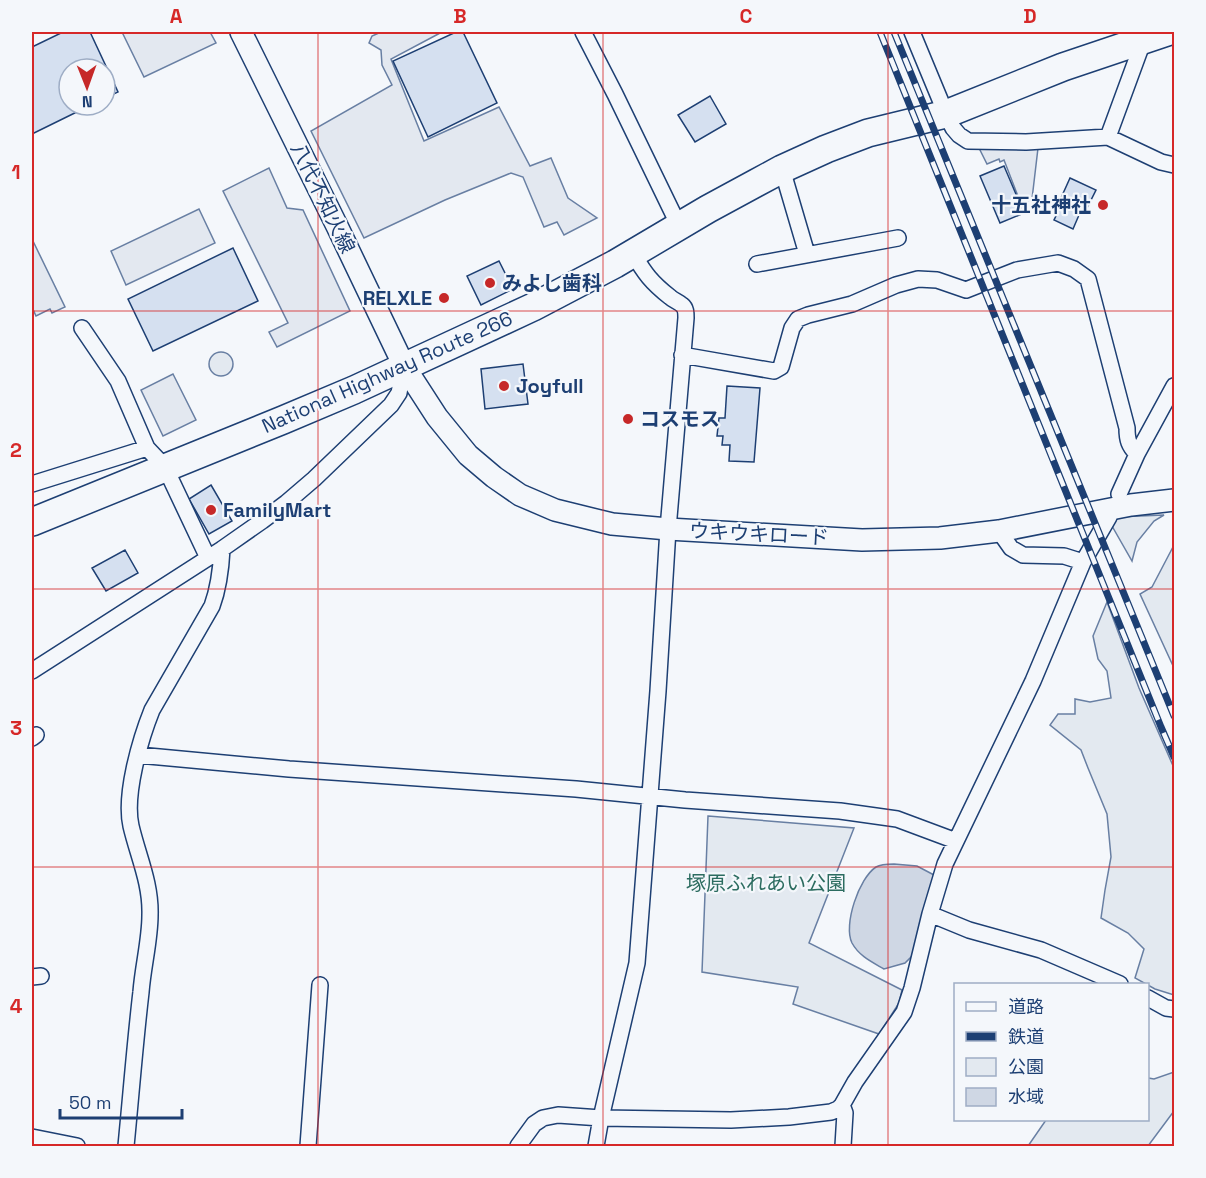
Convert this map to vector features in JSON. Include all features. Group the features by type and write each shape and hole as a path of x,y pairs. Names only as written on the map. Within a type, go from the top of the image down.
{"highway":[{"name":"National Highway Route 266","path":"32,522 156,458 283,420 354,390 533,307 782,169 826,149 868,133 946,114 1153,34"}],"street":[{"name":"八代不知火線","path":"241,32 404,366"},
{"path":"585,32 679,226"},
{"path":"912,32 953,128 968,141 1026,142 1108,137 1161,162 1174,165"},
{"path":"1108,137 1153,34"},
{"path":"782,169 807,254"},
{"path":"757,264 898,238"},
{"path":"596,1146 637,963 686,311 682,305 653,283 633,253"},
{"path":"682,355 774,371 781,367 792,328 798,319 808,315 852,304 896,285 918,279 937,280 966,290 1017,270 1058,263 1074,269 1088,279 1127,428 1127,439 1130,447 1137,454"},
{"path":"82,328 118,381 208,558"},
{"name":"ウキウキロード","path":"404,366 437,417 468,455 494,477 520,495 555,510 612,524 862,540 940,538 999,531 1174,500"},
{"path":"32,670 222,549 286,503 391,405 399,393 404,366"},
{"path":"1119,494 1137,454 1174,386"},
{"path":"32,484 156,458"},
{"path":"518,1146 534,1124 543,1118 558,1115 601,1118 754,1119 831,1112 842,1105 883,1040 904,1012 945,864 1033,681 1083,562 1109,518"},
{"path":"999,531 1011,548 1023,555 1064,556 1083,562"},
{"path":"126,1146 150,918 150,898 146,879 130,825 128,807 130,791 152,710 212,606 218,591 222,549"},
{"path":"138,755 300,770 576,789 840,812 897,819 957,841"},
{"path":"930,914 969,930 1041,950 1118,983"},
{"path":"308,1146 320,985"},
{"path":"1149,999 1166,1008 1174,1009"},
{"path":"842,1105 845,1113 843,1146"},
{"path":"32,1137 77,1146"}],"green space":[{"path":"221,352 230,355 233,364 230,373 221,376 212,373 209,364 212,355"},
{"path":"1164,515 1154,521 1137,542 1132,561 1112,526 1116,517"},
{"path":"1174,545 1174,668 1140,594 1152,587"},
{"path":"1107,602 1139,688 1174,768 1174,995 1155,989 1149,986 1149,983 1135,978 1144,949 1128,933 1101,918 1111,857 1107,814 1081,750 1050,725 1058,714 1075,714 1075,699 1090,702 1111,698 1107,671 1098,659 1093,636"},
{"name":"塚原ふれあい公園","path":"708,816 854,828 809,943 902,990 899,1003 879,1034 793,1004 798,987 702,972"},
{"path":"1174,1072 1174,1111 1148,1146 1028,1146 1045,1121 1149,1121 1149,1078 1154,1079"}],"shaded area":[{"path":"122,32 210,32 216,43 144,77"},
{"path":"381,32 442,32 391,59 424,141 499,107 530,166 551,158 568,198 597,218 564,235 557,222 544,227 523,177 511,173 445,200 364,238 311,131 392,85 382,65 381,50 369,43 372,36"},
{"path":"979,148 1038,148 1032,199 1021,204 1004,160 1000,162 999,159 987,164"},
{"path":"269,168 287,208 303,210 350,311 277,347 269,332 288,323 223,191"},
{"path":"199,209 215,243 126,285 111,251"},
{"path":"32,239 65,307 52,313 50,309 36,316 32,307"},
{"path":"173,374 196,420 163,436 141,390"}],"water":[{"path":"894,864 917,866 934,875 912,956 905,963 884,969 858,952 852,943 851,914 859,891 870,873 878,866"}],"building":[{"path":"63,32 90,32 102,57 57,57 57,117 67,117 32,134 32,47"},
{"path":"456,32 463,32 497,103 428,137 393,61"},
{"path":"710,96 726,124 695,142 678,115"},
{"path":"1004,166 1024,213 1000,223 980,176"},
{"path":"1070,178 1096,190 1086,210 1082,208 1073,229 1054,220 1064,200 1061,198"},
{"path":"233,248 258,301 153,351 128,299"},
{"name":"みよし歯科","path":"499,261 513,289 481,305 467,276"},
{"name":"Joyfull","path":"523,364 528,404 485,409 481,369"},
{"path":"727,386 760,388 754,462 729,461 730,445 722,445 723,436 717,436 719,418 725,418"},
{"path":"211,485 232,521 209,534 189,499"},
{"path":"125,550 138,573 106,591 92,568"}],"railway":[{"path":"880,32 1174,757"},
{"path":"894,32 1174,716"}],"place":[{"name":"十五社神社","path":"1103,205"},
{"name":"みよし歯科","path":"490,283"},
{"name":"RELXLE","path":"444,298"},
{"name":"Joyfull","path":"504,386"},
{"name":"コスモス","path":"628,419"},
{"name":"FamilyMart","path":"211,510"}]}
